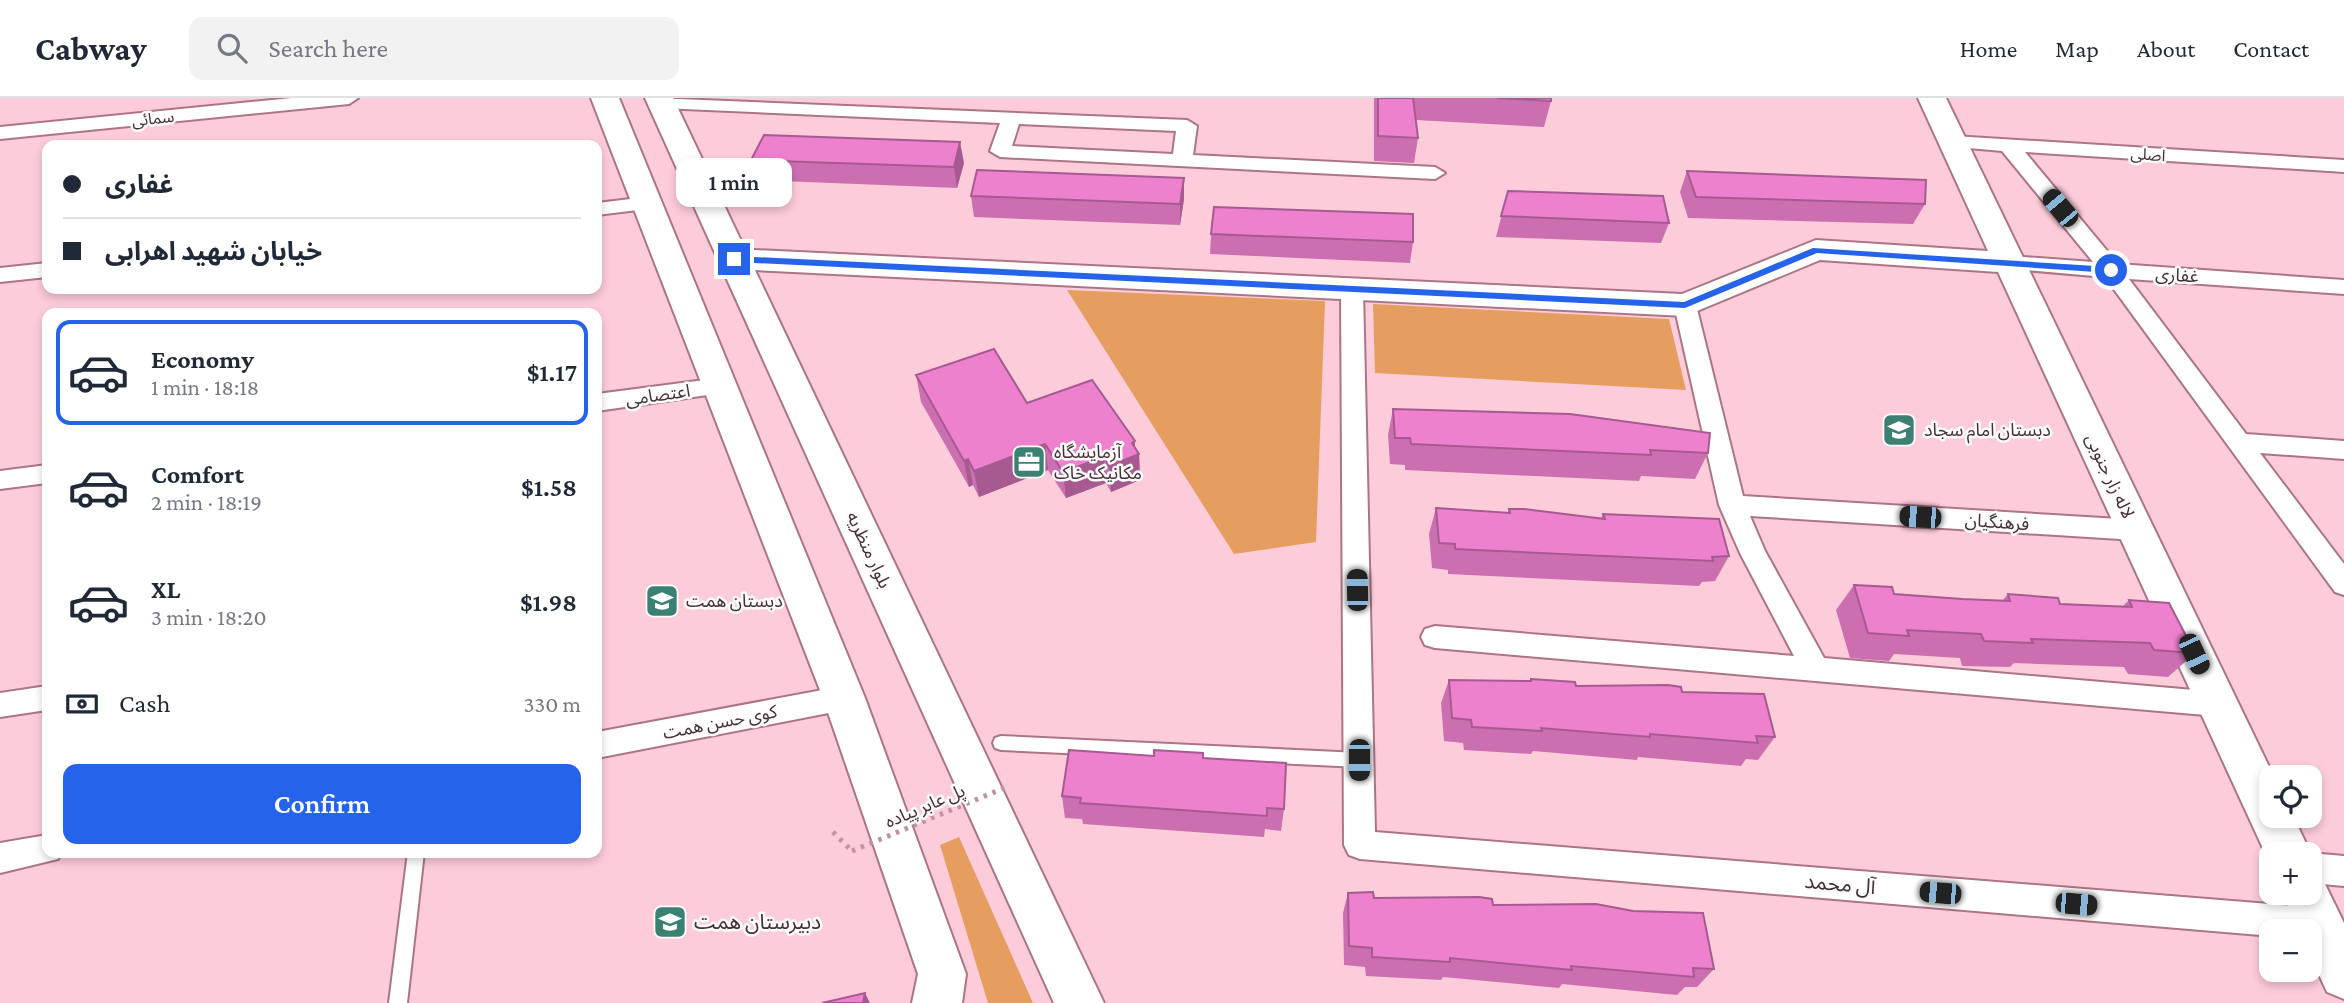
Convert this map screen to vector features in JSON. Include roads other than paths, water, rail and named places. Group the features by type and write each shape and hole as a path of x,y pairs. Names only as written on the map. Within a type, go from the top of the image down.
{"main road":[{"path":"605,98 844,698 942,974 937,1003"},
{"name":"لاله زار جنوبی","path":"1932,98 2282,842"},
{"name":"بلوار منظریه","path":"660,100 1079,1003"},
{"path":"734,259 1685,305 1816,250 2010,263"},
{"path":"2313,908 2344,975"}],"street":[{"name":"سمائی","path":"0,133 349,98"},
{"path":"660,100 1187,126 1182,160"},
{"path":"1011,118 999,151 1435,173"},
{"name":"اصلی","path":"1953,142 2344,166"},
{"path":"2008,145 2111,270 2344,584"},
{"path":"602,208 647,203"},
{"name":"غفاری","path":"2010,263 2344,287"},
{"path":"0,275 42,271"},
{"path":"1352,289 1359,760"},
{"path":"1685,305 1732,505 1754,553 1815,668"},
{"name":"اعتصامی","path":"602,402 720,386"},
{"path":"2238,442 2344,450"},
{"path":"0,481 42,475"},
{"name":"فرهنگیان","path":"1732,505 2136,530"},
{"path":"1435,637 2217,704"},
{"name":"کوی حسن همت","path":"602,744 844,698"},
{"path":"0,705 42,699"},
{"name":"آل محمد","path":"1359,760 1360,845 2313,908"},
{"path":"0,858 42,850"},
{"path":"2322,869 2344,871"}],"lane":[{"path":"1001,743 1359,760"},
{"path":"398,1003 415,858"}],"place":[{"name":"دبستان امام سجاد","path":"1899,430"},
{"name":"آزمایشگاه مکانیک خاک","path":"1029,462"},
{"name":"دبستان همت","path":"662,601"},
{"name":"دبیرستان همت","path":"670,922"}]}
